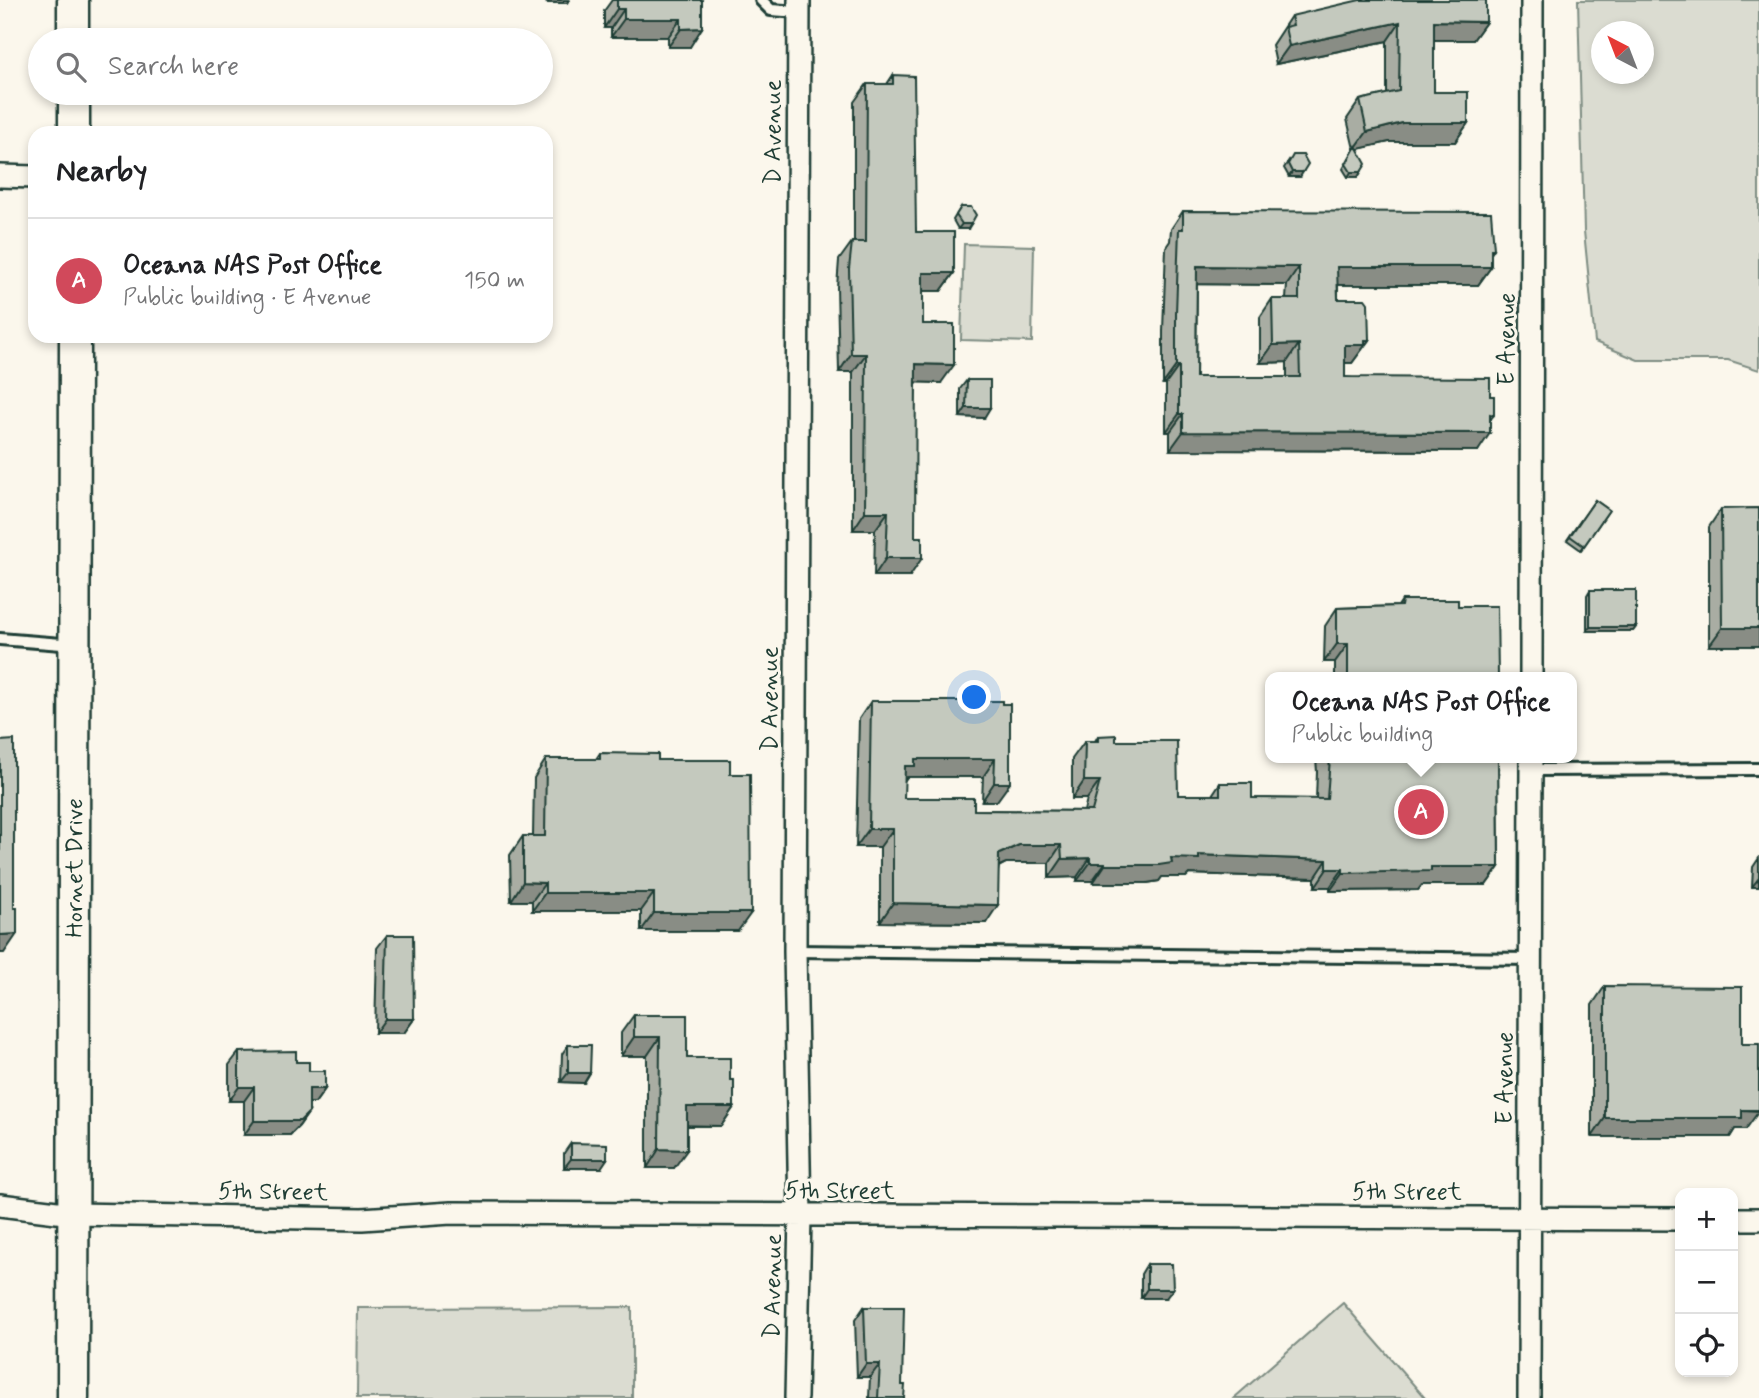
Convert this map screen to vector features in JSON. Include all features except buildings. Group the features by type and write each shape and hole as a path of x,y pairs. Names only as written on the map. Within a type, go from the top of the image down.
{"main road":[{"path":"73,0 74,28"},
{"path":"74,105 74,126"},
{"name":"Hornet Drive","path":"73,1398 75,343"}],"street":[{"name":"E Avenue","path":"1531,672 1532,0"},
{"name":"D Avenue","path":"796,1398 800,1216 794,951 799,6"},
{"path":"0,176 28,177"},
{"name":"E Avenue","path":"1529,1398 1531,764"},
{"name":"5th Street","path":"0,1205 73,1214 362,1219 451,1213 1675,1219"},
{"path":"1738,1219 1759,1219"}],"lane":[{"path":"761,0 771,10 799,6"},
{"path":"0,639 74,645"},
{"path":"1531,764 1759,769"},
{"path":"794,951 1531,959"}],"shaded area":[{"path":"1578,0 1759,0 1759,370 1728,360 1638,360 1595,342 1584,231"},
{"path":"964,244 1034,246 1032,342 961,340"},
{"path":"1343,1303 1425,1398 1234,1398"},
{"path":"632,1307 632,1398 357,1398 358,1308"}],"place":[{"name":"Oceana NAS Post Office","path":"1421,812"}]}
